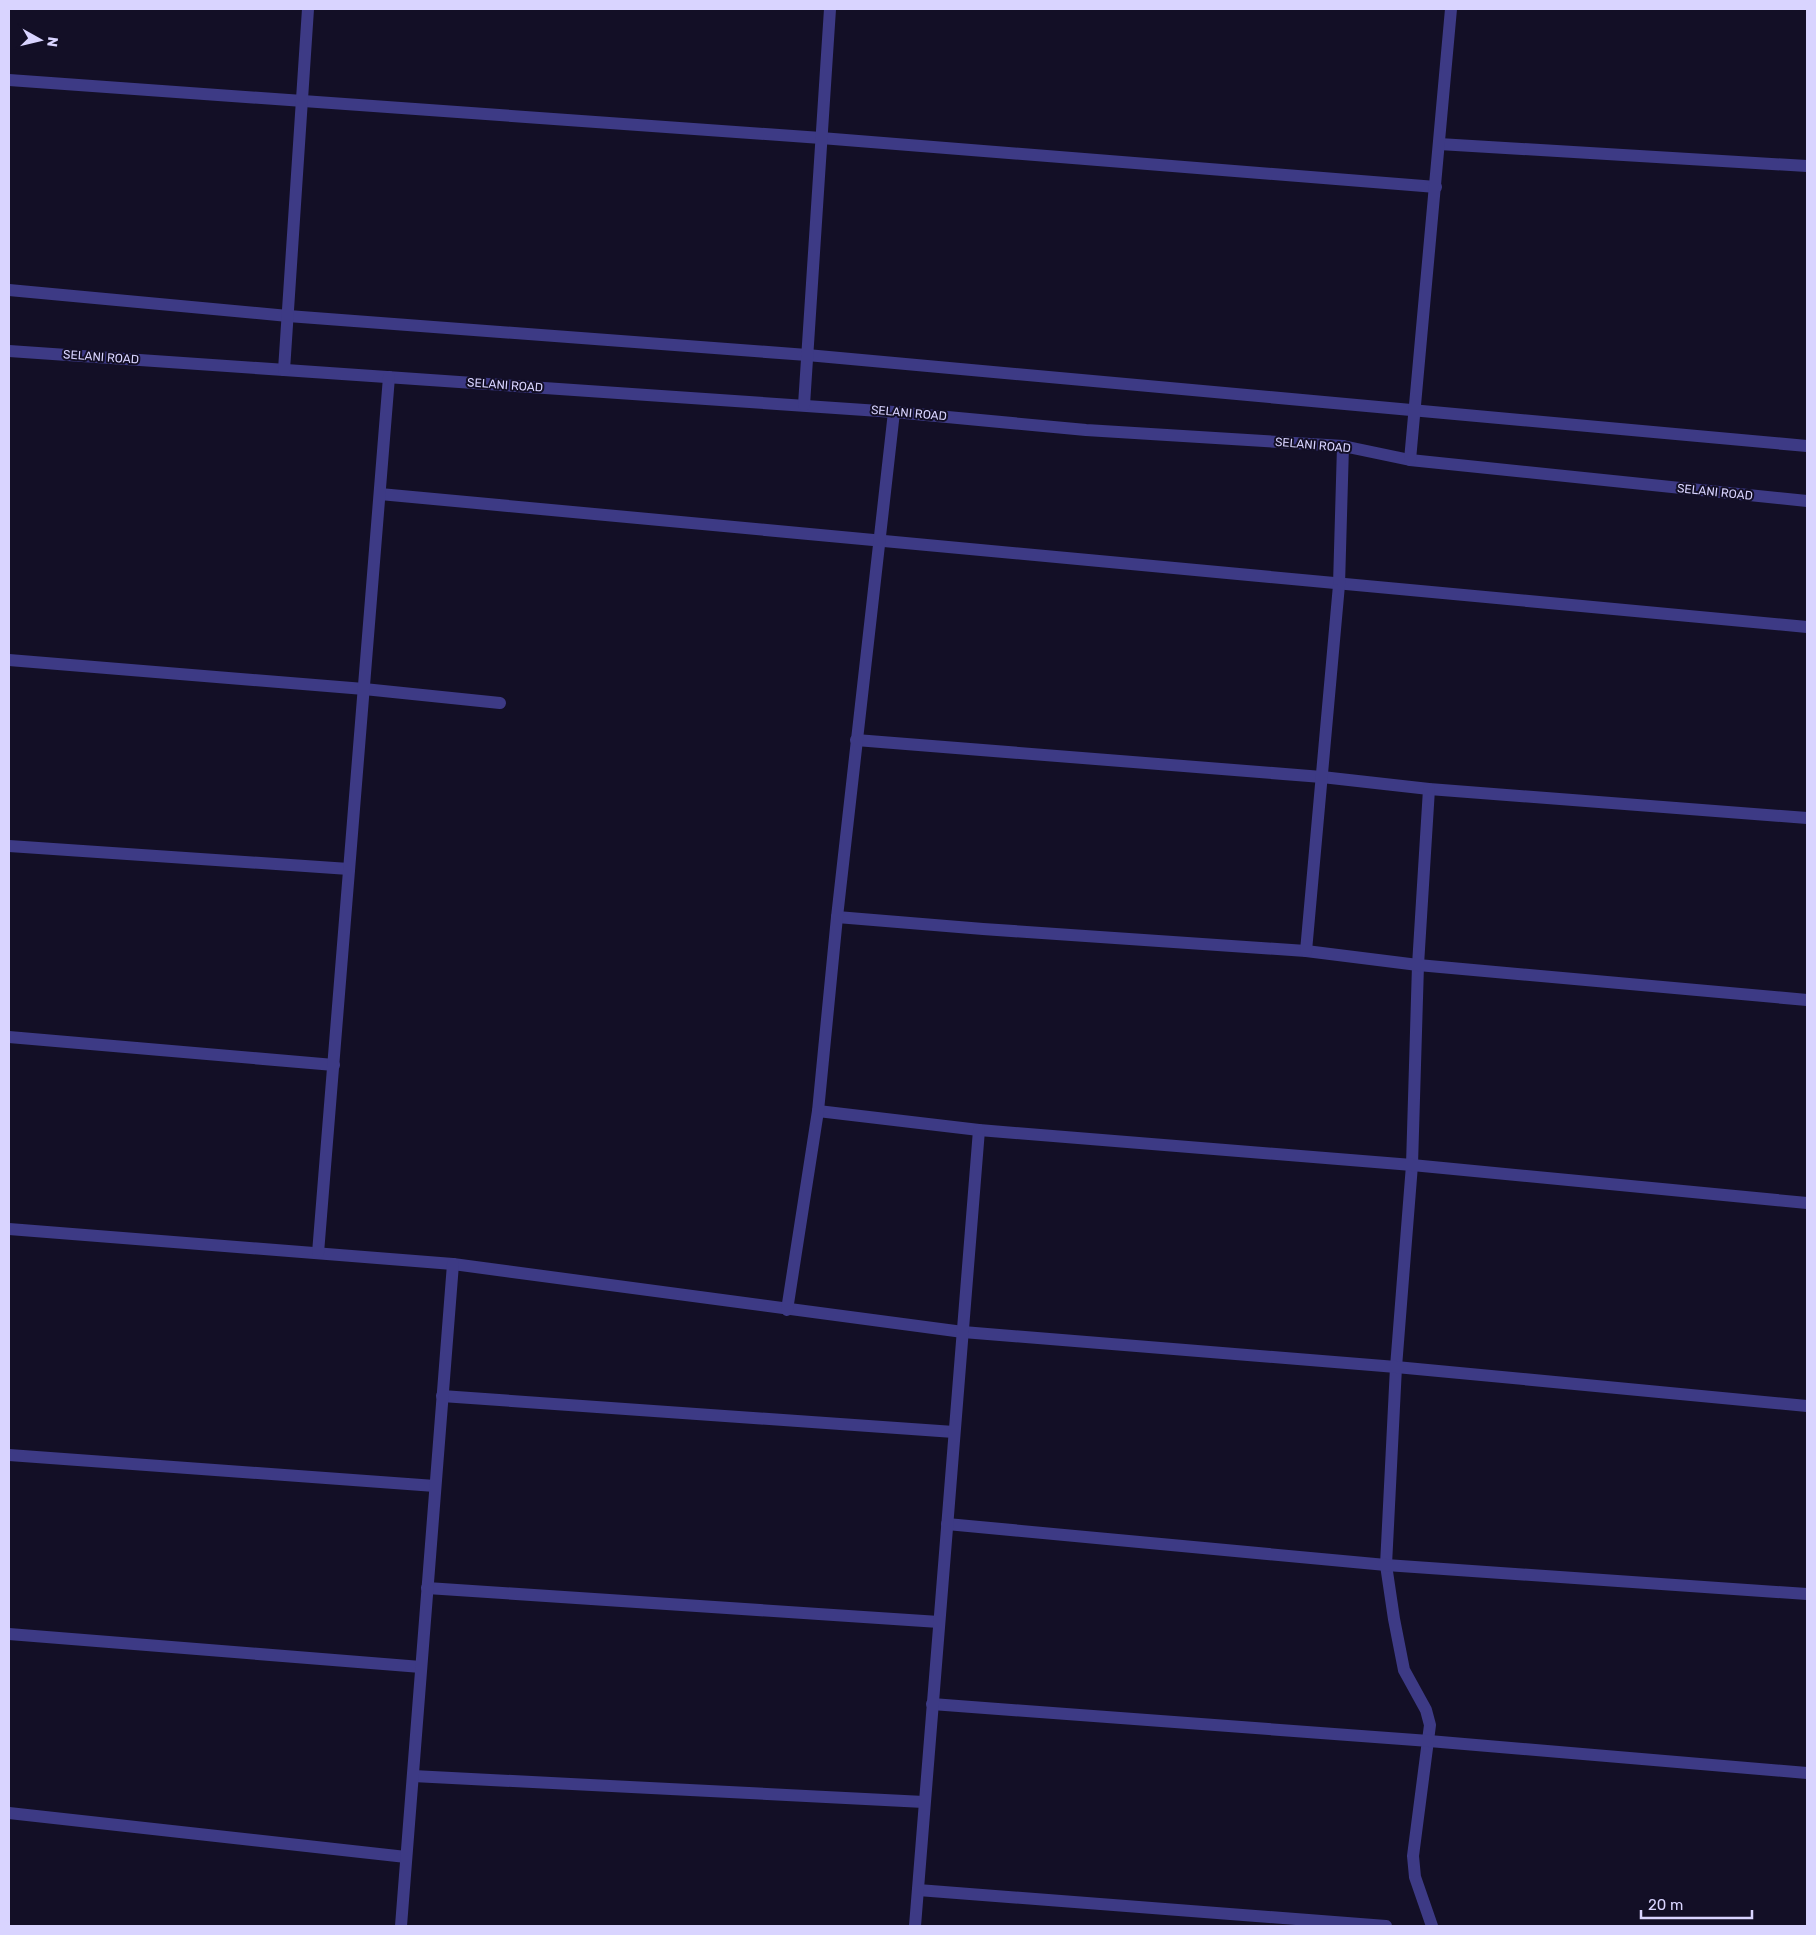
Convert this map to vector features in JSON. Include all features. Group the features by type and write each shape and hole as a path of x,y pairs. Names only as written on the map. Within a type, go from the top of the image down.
{"street":[{"path":"284,370 308,9"},
{"path":"804,405 830,9"},
{"path":"1410,460 1451,9"},
{"path":"9,80 821,138 1436,187"},
{"path":"1439,144 1807,166"},
{"path":"9,290 288,316 807,355 1807,446"},
{"name":"SELANI ROAD","path":"9,351 804,405 1086,430 1343,446 1410,460 1807,501"},
{"path":"318,1254 389,377"},
{"path":"787,1310 818,1110 856,740 894,412"},
{"path":"1306,951 1339,585 1343,446"},
{"path":"380,494 1339,585 1807,627"},
{"path":"9,660 364,689 500,703"},
{"path":"856,740 1322,777 1429,789 1807,818"},
{"path":"1429,789 1418,965 1412,1165 1396,1367 1386,1565 1404,1670 1426,1710 1430,1726 1413,1856 1415,1877 1432,1926"},
{"path":"9,846 349,869"},
{"path":"837,917 1306,951 1418,965 1807,1000"},
{"path":"9,1036 334,1065"},
{"path":"818,1110 979,1130 1412,1165 1807,1203"},
{"path":"915,1926 979,1130"},
{"path":"9,1229 453,1264 963,1332 1396,1367 1807,1406"},
{"path":"401,1926 453,1264"},
{"path":"442,1396 954,1432"},
{"path":"9,1455 435,1486"},
{"path":"947,1524 1386,1565 1807,1594"},
{"path":"427,1588 939,1622"},
{"path":"9,1634 421,1667"},
{"path":"932,1704 1429,1741 1807,1773"},
{"path":"413,1776 924,1802"},
{"path":"9,1814 406,1857"},
{"path":"918,1890 1386,1926"}]}
